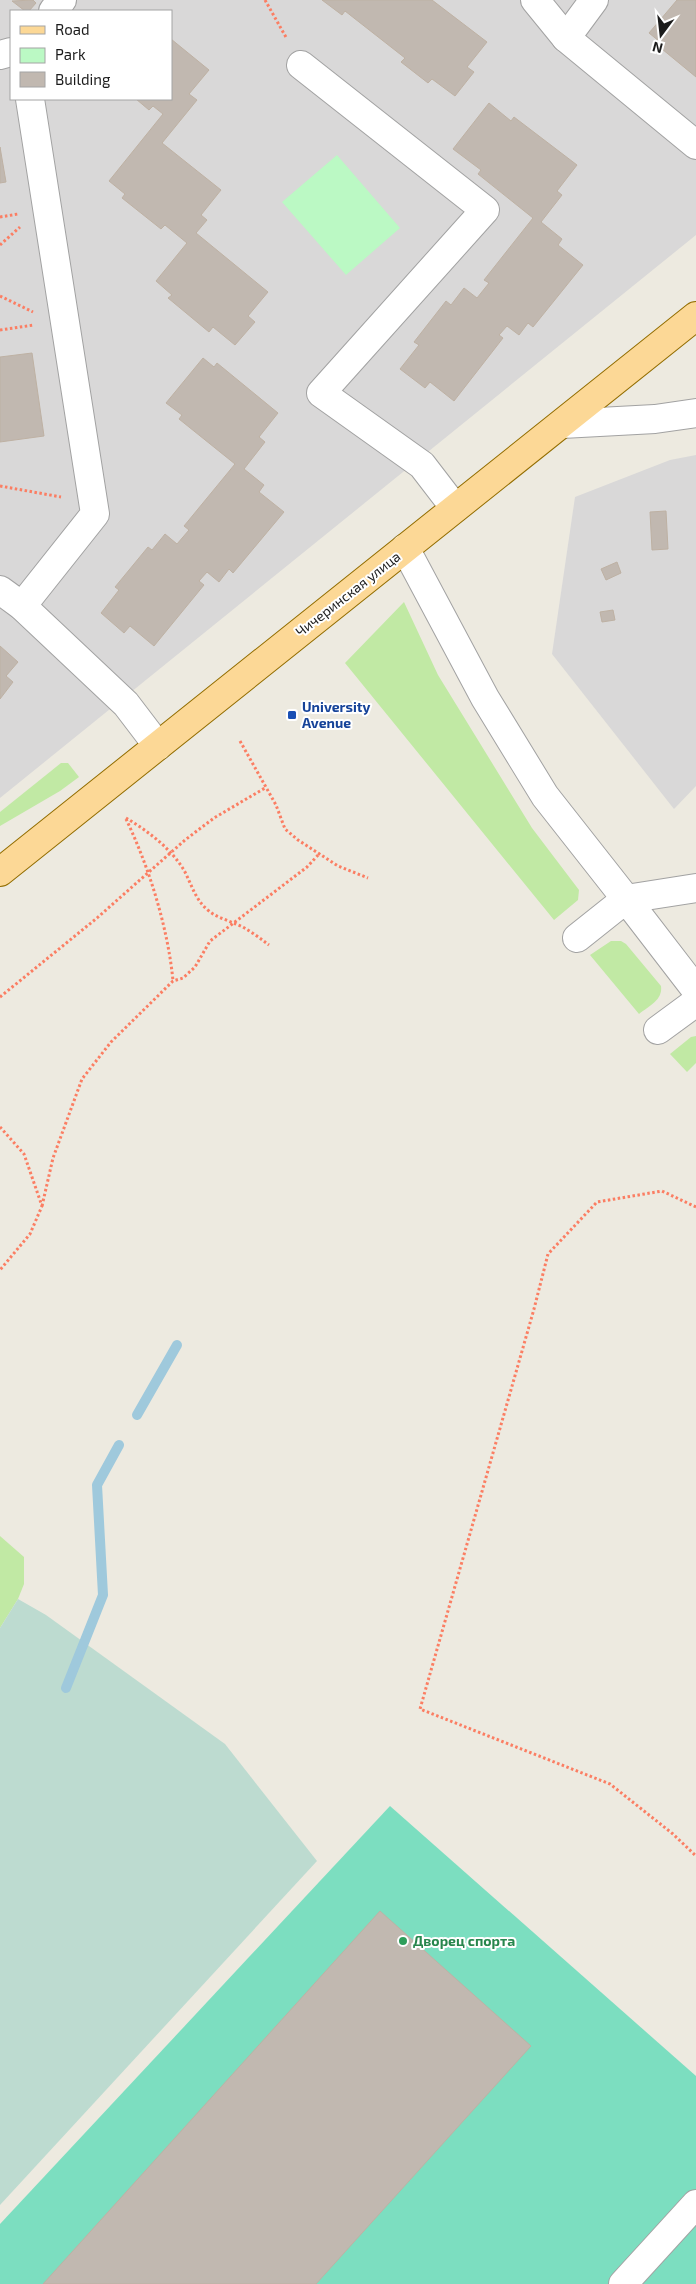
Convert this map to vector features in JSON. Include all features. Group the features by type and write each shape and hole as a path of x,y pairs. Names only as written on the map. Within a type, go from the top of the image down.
{"main road":[{"name":"Чичеринская улица","path":"0,872 696,316"}],"street":[{"path":"54,10 62,0"},
{"path":"535,0 566,38 696,145"},
{"path":"566,38 594,0"},
{"path":"301,65 484,210 321,393 422,465 455,508"},
{"path":"22,606 95,514 30,100"},
{"path":"562,424 655,419 696,413"},
{"path":"406,548 485,698 540,788 696,990"},
{"path":"0,590 22,606 126,704 158,746"},
{"path":"577,938 626,898 696,888"},
{"path":"658,1030 696,1002"},
{"path":"623,2284 696,2204"}],"path":[{"path":"265,0 301,65"},
{"path":"0,296 39,315"},
{"path":"0,486 94,503"},
{"path":"240,741 276,805 285,829 298,840 338,866 368,878"},
{"path":"0,996 97,918 147,872 214,818 265,788"},
{"path":"173,981 171,962 163,928 147,872 139,847 126,818 171,853 185,873 196,898 209,911 224,920 234,923 269,945"},
{"path":"0,1270 30,1234 42,1206 53,1158 82,1079 111,1042 173,981 183,978 195,967 210,941 307,867 320,853"},
{"path":"0,1127 24,1154 42,1206"},
{"path":"696,1207 662,1191 597,1202 548,1254 420,1709 610,1784 673,1834 696,1856"}],"shaded area":[{"path":"0,0 696,0 696,235 0,798"},
{"path":"696,455 696,786 674,809 552,654 575,497 670,460"},
{"path":"18,1599 46,1615 225,1744 317,1861 0,2205 0,1628"}],"green space":[{"path":"337,155 400,228 346,275 282,202"},
{"path":"404,602 438,675 532,828 579,890 578,900 554,920 345,663"},
{"path":"61,763 68,763 79,777 60,791 0,826 0,812"},
{"path":"611,941 621,941 626,944 661,986 658,999 639,1014 590,955"},
{"path":"696,1036 696,1063 687,1072 670,1054 691,1037"},
{"path":"0,1536 24,1557 24,1584 18,1599 0,1628"},
{"name":"Дворец спорта","path":"390,1806 696,2076 696,2284 0,2284 0,2224"}],"building":[{"path":"33,0 36,3 30,10 24,10 12,1"},
{"path":"322,0 432,0 487,42 467,67 474,72 455,96 432,79 428,83 401,62 405,58 345,11 342,15"},
{"path":"677,0 696,0 696,77 662,49 665,46 649,33"},
{"path":"172,40 209,70 189,94 197,100 162,143 221,190 201,215 207,220 196,233 268,292 248,316 255,322 235,345 213,327 209,332 168,298 172,295 156,281 187,243 165,225 161,229 122,198 125,194 109,181 163,114 153,106 149,110 137,100 172,100"},
{"path":"489,103 511,121 514,117 577,165 557,191 562,195 541,222 562,239 558,245 583,265 533,327 528,323 519,335 507,326 499,335 503,338 454,401 430,382 425,388 400,369 419,345 414,342 446,301 451,305 464,288 477,298 489,283 484,280 533,218 478,174 481,170 453,149"},
{"path":"0,147 6,182 0,183"},
{"path":"32,353 44,436 0,442 0,357"},
{"path":"203,358 214,367 217,363 278,413 259,437 265,442 244,469 264,485 259,492 284,512 233,573 229,569 219,582 207,572 199,581 204,585 154,646 130,626 124,633 101,613 119,590 115,587 148,547 152,550 165,534 177,544 189,530 184,526 235,464 179,419 182,415 166,403"},
{"path":"666,511 668,549 652,550 650,512"},
{"path":"617,562 621,573 606,580 601,569"},
{"path":"613,610 615,620 602,622 600,612"},
{"path":"0,646 18,662 6,676 13,682 0,699"},
{"path":"380,1911 531,2046 316,2284 43,2284"}],"waterway":[{"path":"137,1415 177,1345"},
{"path":"66,1688 103,1595 97,1485 119,1445"}],"place":[{"name":"University Avenue","path":"292,715"},
{"name":"Дворец спорта","path":"403,1941"}]}
